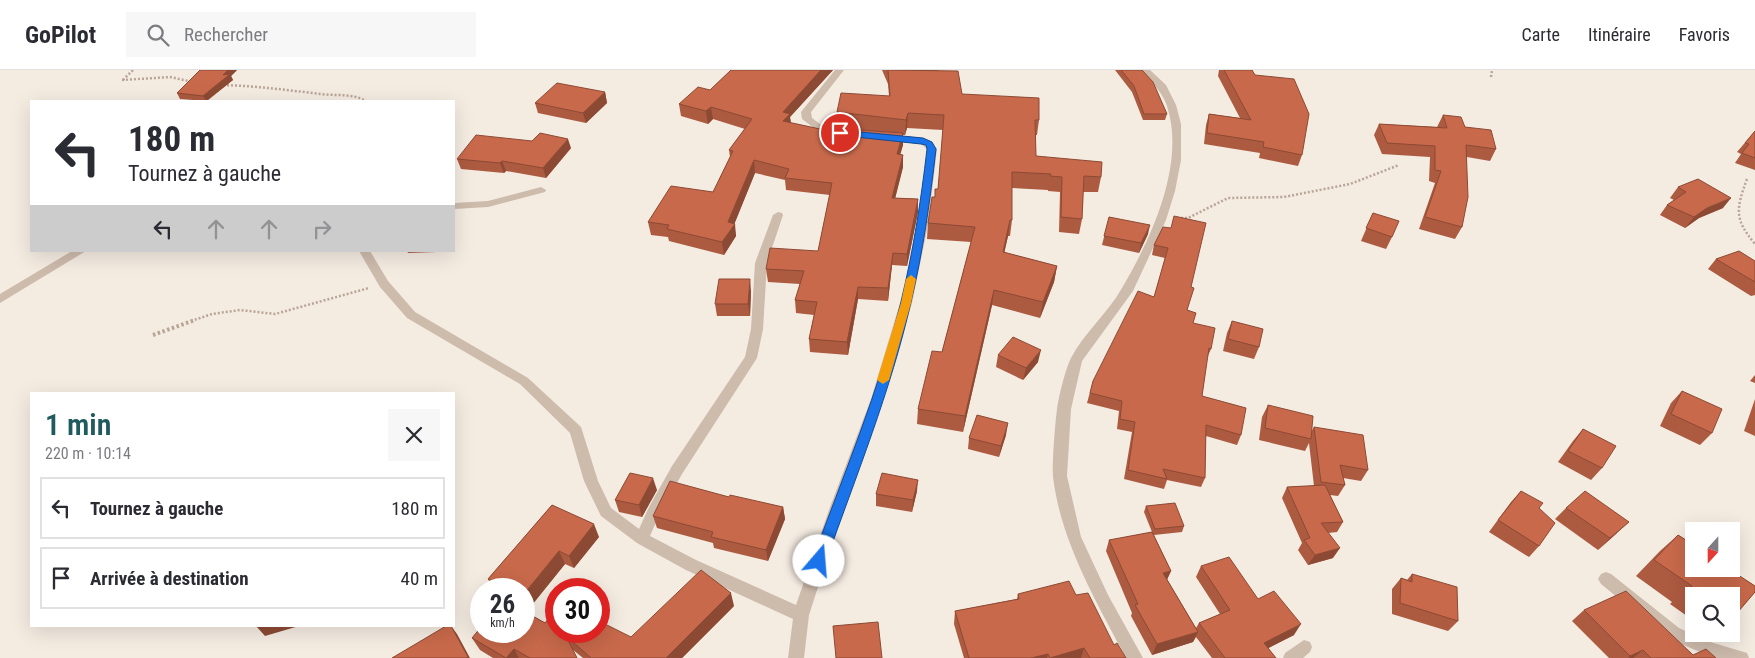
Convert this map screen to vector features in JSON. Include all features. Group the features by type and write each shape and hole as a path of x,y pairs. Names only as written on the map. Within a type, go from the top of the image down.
{"street":[{"path":"796,658 801,615 837,507 877,400 906,303 923,225 932,149 929,144 923,141 821,129 807,119 806,112 840,70"},
{"path":"1134,658 1103,600 1074,537 1060,476 1064,409 1076,360 1126,292 1160,220 1170,191 1176,160 1176,124 1171,105 1160,85 1144,70"},
{"path":"455,206 488,204 541,190"},
{"path":"642,539 654,511 678,470 750,358 757,329 761,263 778,215"},
{"path":"0,299 79,252"},
{"path":"365,252 384,284 411,315 524,381 576,431 591,481 606,512 642,539 691,565 801,615"},
{"path":"1606,579 1673,633 1705,648 1741,658"},
{"path":"1291,658 1304,647"}],"path":[{"path":"133,70 122,80 170,77 197,83"},
{"path":"1491,77 1492,70"},
{"path":"215,85 264,86 322,94 357,96 364,100"},
{"path":"1160,220 1188,218 1228,198 1284,197 1350,184 1399,165"},
{"path":"1747,179 1736,206 1740,224 1755,244"},
{"path":"153,335 212,314 240,310 275,314 384,284"}],"building":[{"path":"200,70 228,70 223,75 230,74 203,96 177,93"},
{"path":"731,70 821,70 783,112 790,114 783,121 834,132 835,125 860,130 903,133 897,154 903,155 892,198 918,199 907,254 893,253 888,288 858,287 847,342 809,339 817,302 795,300 804,271 766,269 770,248 818,251 832,183 785,178 789,169 754,160 728,222 735,224 722,242 667,229 669,225 648,222 671,186 713,192 733,151 729,150 752,119 711,107 706,111 679,104 698,87 710,90"},
{"path":"888,70 958,71 962,94 1039,98 1039,120 1035,120 1036,156 1102,162 1101,177 1084,176 1082,219 1061,217 1062,177 1050,176 1051,174 1012,172 1012,220 1010,220 1003,252 1057,266 1043,302 994,290 965,416 918,409 932,351 942,352 975,227 928,223 932,197 935,197 935,189 938,189 944,115 908,113 906,120 837,112 841,93 890,96"},
{"path":"1121,70 1142,70 1153,82 1167,114 1144,114 1134,86"},
{"path":"1224,70 1252,70 1255,75 1294,79 1309,114 1302,155 1263,147 1264,142 1207,133 1209,114 1251,120"},
{"path":"557,83 605,92 583,113 535,103"},
{"path":"1443,115 1461,117 1465,127 1491,130 1496,149 1466,145 1468,197 1462,227 1425,217 1441,171 1435,170 1435,146 1387,143 1379,124 1447,128"},
{"path":"1755,131 1755,158 1742,153 1749,144 1745,143"},
{"path":"540,133 568,139 543,168 502,161 500,163 457,159 476,135 532,141"},
{"path":"1698,179 1731,198 1707,208 1694,217 1667,205 1686,192 1678,187"},
{"path":"1373,213 1399,221 1392,237 1366,228"},
{"path":"1174,216 1206,223 1191,287 1194,288 1187,310 1196,313 1193,323 1215,328 1211,349 1209,348 1202,396 1246,408 1241,435 1206,425 1205,478 1163,469 1167,479 1128,470 1135,422 1120,419 1122,401 1090,393 1093,381 1138,291 1154,297 1168,248 1154,245 1163,227 1171,228"},
{"path":"1109,217 1150,225 1141,243 1104,236"},
{"path":"1739,251 1755,261 1755,282 1716,259"},
{"path":"719,279 750,279 748,304 715,304"},
{"path":"1232,321 1263,329 1259,347 1228,339"},
{"path":"1013,337 1041,350 1026,368 998,355"},
{"path":"1682,391 1722,409 1712,433 1671,414"},
{"path":"1268,405 1313,416 1311,439 1265,428"},
{"path":"977,415 1008,423 1001,446 969,438"},
{"path":"1314,427 1363,435 1368,470 1340,465 1345,485 1321,482"},
{"path":"1583,429 1616,446 1602,468 1568,451"},
{"path":"630,473 653,478 639,505 615,500"},
{"path":"882,473 918,480 913,500 876,494"},
{"path":"670,481 729,497 730,495 783,507 766,550 711,537 713,532 653,516"},
{"path":"1325,485 1343,522 1321,523 1340,548 1315,555 1304,540 1310,538 1287,487"},
{"path":"1521,491 1543,503 1539,508 1555,523 1539,546 1498,520"},
{"path":"1585,491 1629,522 1610,538 1566,508"},
{"path":"1175,503 1184,526 1155,529 1146,506"},
{"path":"552,505 594,524 569,556 559,551 535,580 535,578 489,578"},
{"path":"1152,532 1171,571 1163,573 1198,632 1157,644 1135,605 1138,604 1109,540"},
{"path":"1678,535 1685,539 1685,578 1740,578 1740,576 1755,586 1755,592 1740,610 1740,587 1691,587 1654,560"},
{"path":"1229,557 1258,599 1274,591 1301,624 1264,643 1276,658 1225,658 1199,623 1230,610 1201,566"},
{"path":"701,570 731,593 666,658 591,658 574,643 610,643 610,626 631,637"},
{"path":"1412,574 1457,587 1458,621 1400,603 1401,578 1412,582"},
{"path":"1069,581 1076,595 1088,593 1114,645 1117,643 1126,658 1090,658 1084,648 1050,658 1048,654 1031,658 969,658 955,611 1019,599 1018,594"},
{"path":"1626,591 1693,655 1706,649 1716,658 1651,658 1643,650 1630,656 1584,610"},
{"path":"535,617 545,623 545,643 570,643 577,658 530,658 514,649 506,658 480,643 535,643"},
{"path":"878,622 882,658 836,658 833,626"},
{"path":"444,627 452,627 468,657 466,658 392,658"}],"slow traffic":[{"path":"883,380 906,303 911,279"}],"route":[{"path":"819,561 877,400 906,303 923,225 932,149 929,144 923,141 840,133"}]}
